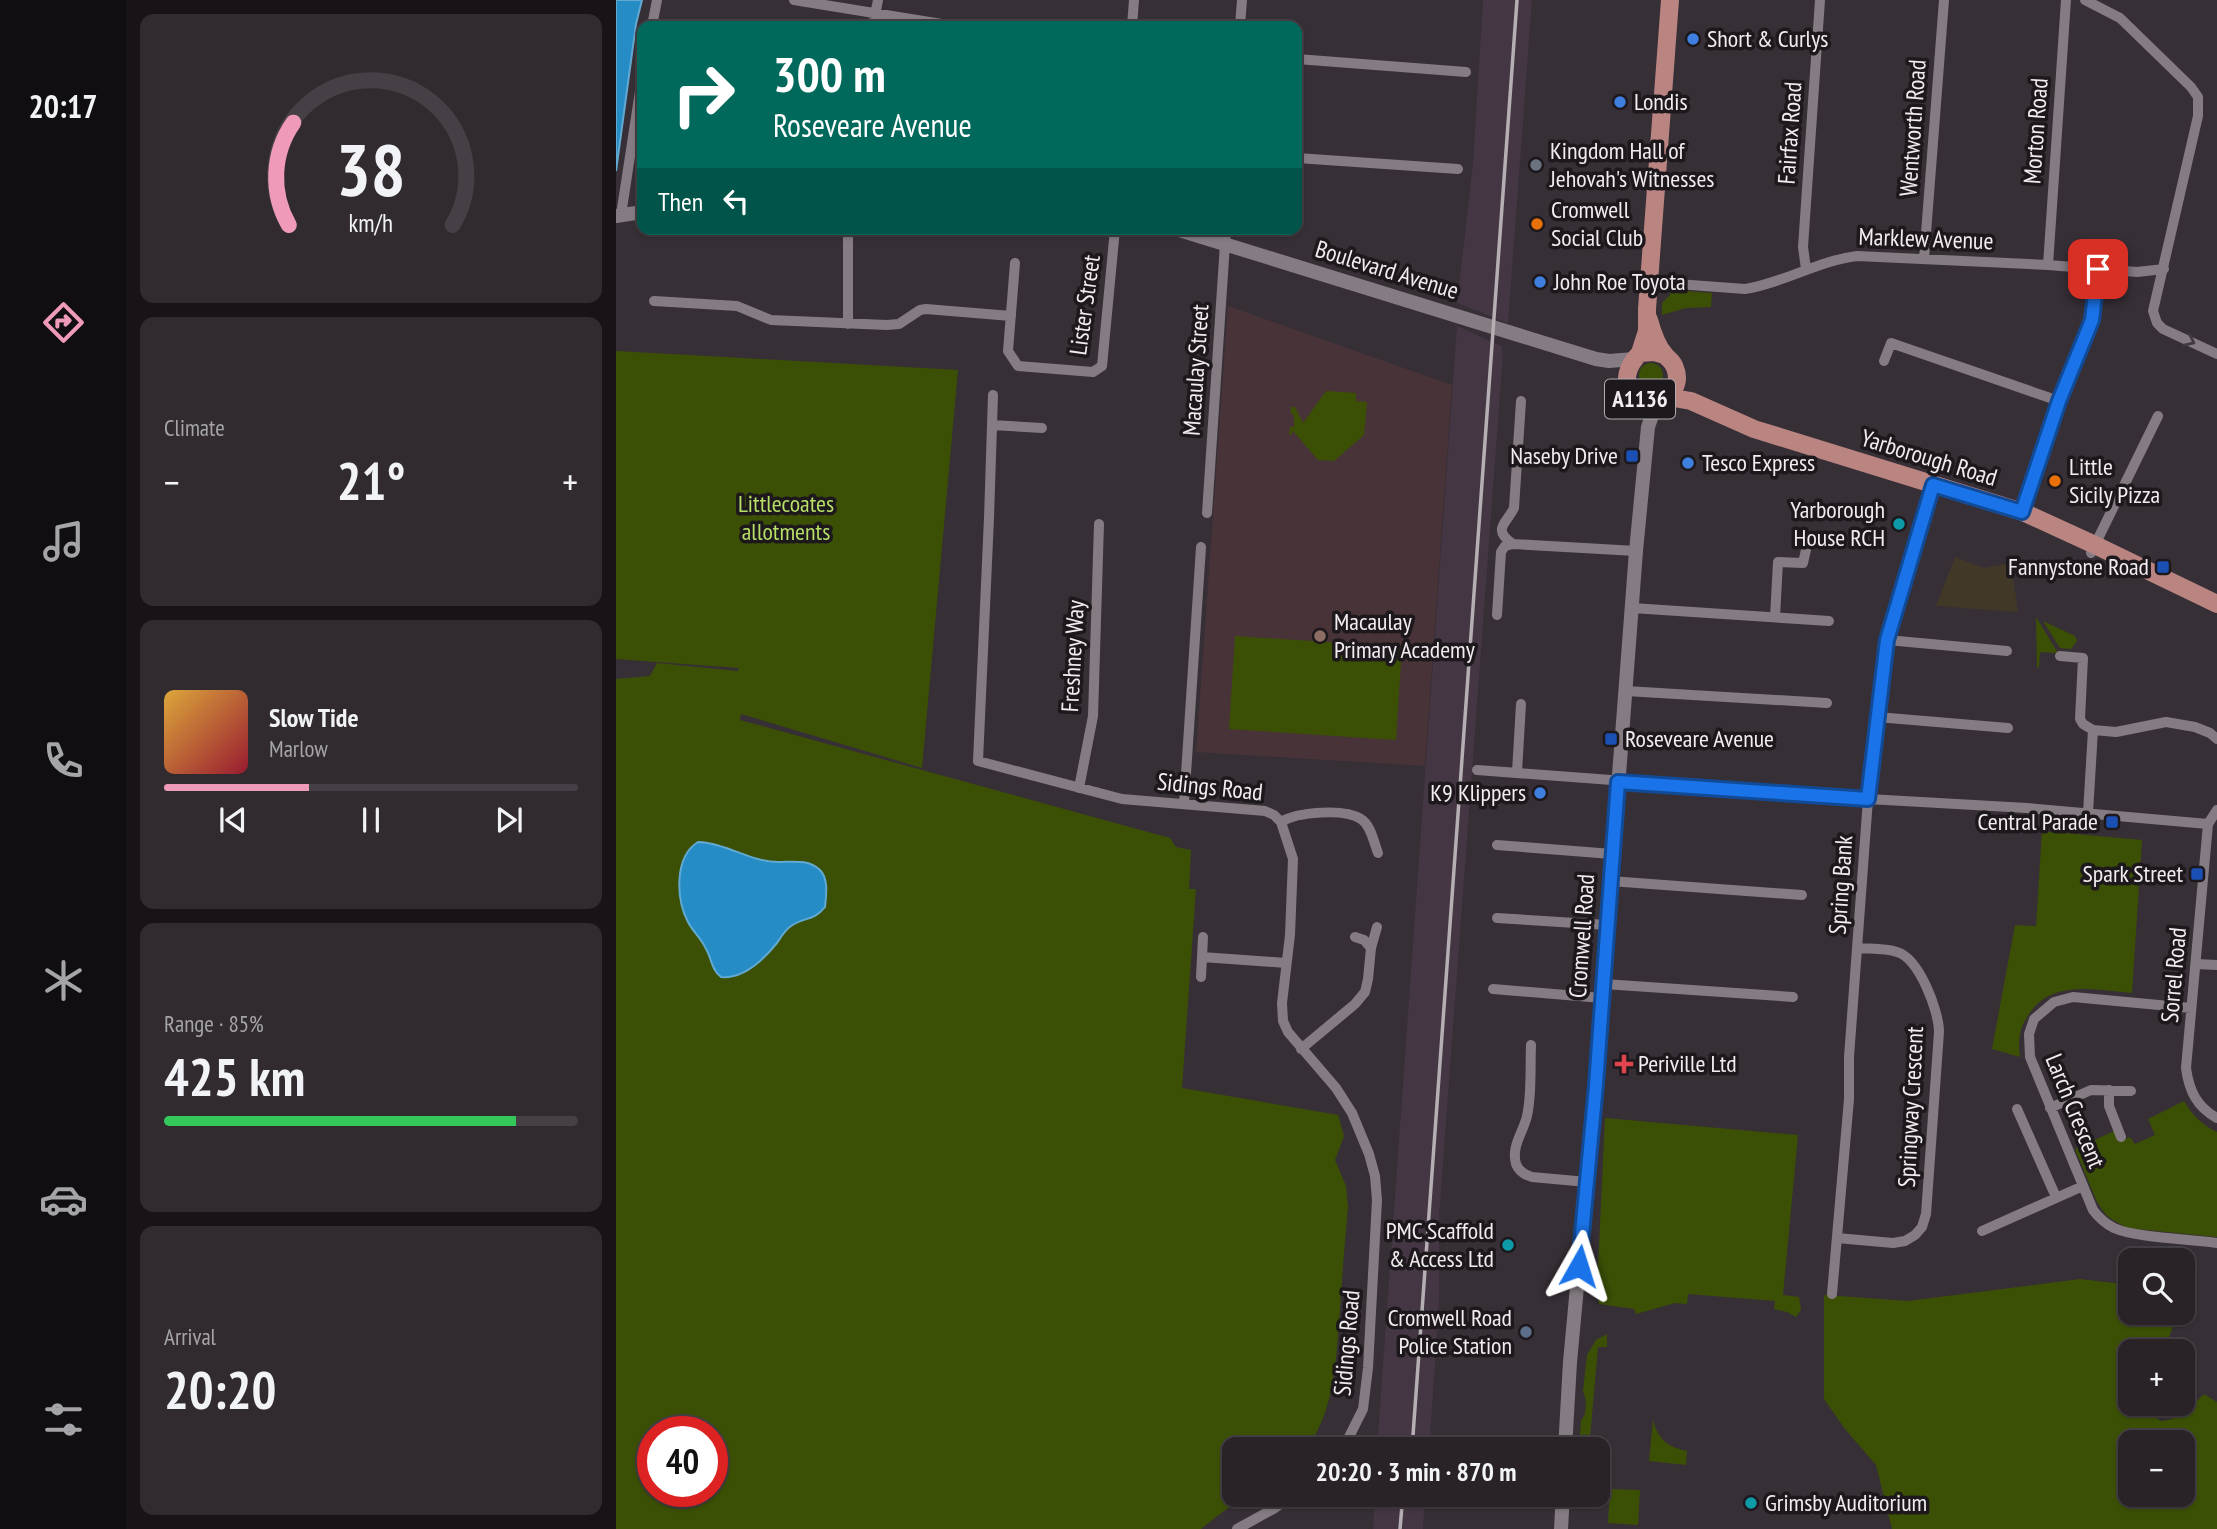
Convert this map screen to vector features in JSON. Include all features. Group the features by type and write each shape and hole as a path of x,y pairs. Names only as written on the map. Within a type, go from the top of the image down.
{"main road":[{"name":"A1136","path":"1637,356 1654,352 1672,361 1677,380 1674,389 1665,399 1654,402 1634,392 1627,376 1647,331 1670,0"},
{"name":"A1136","path":"1647,309 1651,326 1664,355"},
{"path":"1676,370 1698,405"},
{"name":"Yarborough Road","path":"1665,399 1684,399 1754,429 2022,512 2093,549 2217,604"}],"street":[{"path":"653,21 657,0"},
{"path":"794,0 924,21"},
{"path":"874,21 878,0"},
{"path":"1132,21 1134,0"},
{"path":"1240,21 1242,0"},
{"name":"Fairfax Road","path":"1807,269 1803,247 1821,0"},
{"name":"Wentworth Road","path":"1924,259 1944,0"},
{"name":"Morton Road","path":"2048,265 2066,0"},
{"path":"2085,0 2120,18 2198,97 2198,116 2153,312 2157,323 2163,328 2217,354"},
{"path":"1302,60 1466,72"},
{"path":"637,107 618,216 637,213"},
{"path":"1302,158 1458,169"},
{"path":"848,235 848,324"},
{"name":"Lister Street","path":"1015,263 1008,351 1018,366 1093,372 1102,366 1114,235"},
{"name":"Boulevard Avenue","path":"1226,236 1584,355 1609,361 1637,356"},
{"name":"Macaulay Street","path":"1207,513 1226,236"},
{"name":"Marklew Avenue","path":"1650,282 1745,289 1760,287 1807,269 1857,256 2137,272 2164,269"},
{"path":"2022,512 2059,401 2092,320 2098,269"},
{"path":"654,301 737,306 771,320 848,324 899,324 926,309 1011,316"},
{"path":"1884,361 1891,343 2059,401"},
{"name":"Boulevard Avenue","path":"1584,355 1608,368 1634,392"},
{"name":"Cromwell Road","path":"1634,392 1648,427"},
{"name":"Sidings Road","path":"993,395 978,761 1122,799 1265,811 1281,822 1293,859 1283,1021 1292,1038 1333,1085 1350,1111 1369,1154 1377,1200 1368,1368 1363,1409 1349,1437"},
{"name":"Cromwell Road","path":"1566,1437 1636,551 1648,427 1653,413 1665,399"},
{"path":"1513,544 1505,538 1501,529 1504,519 1514,508 1521,401"},
{"path":"2093,549 2158,416"},
{"path":"992,425 1042,428"},
{"name":"Spring Bank","path":"1832,1294 1849,1099 1849,1057 1868,799 1877,717 1887,640 1933,485"},
{"name":"Freshney Way","path":"1079,788 1093,716 1100,524"},
{"path":"1775,617 1778,562 1803,563 1808,541"},
{"path":"1497,615 1501,552 1504,546 1513,544 1636,551"},
{"path":"1184,804 1201,547"},
{"path":"1632,608 1829,621"},
{"path":"1887,640 2007,651"},
{"path":"2060,656 2083,658 2080,719 2082,724 2093,730 2116,732 2166,722 2195,727 2210,733 2217,740"},
{"path":"1626,691 1827,703"},
{"path":"1517,772 1521,704"},
{"path":"1877,717 2008,728"},
{"path":"2088,813 2093,730"},
{"path":"1477,770 1618,782 2027,808 2208,824 2217,810"},
{"path":"1281,822 1304,813 1358,817 1367,825 1378,853"},
{"name":"Sorrel Road","path":"2208,824 2186,1068 2193,1095 2200,1106 2217,1118"},
{"path":"1497,845 1612,854"},
{"path":"1610,881 1802,895"},
{"path":"1497,918 1607,925"},
{"path":"1301,1049 1355,1004 1365,992 1371,947 1377,927"},
{"path":"1201,977 1203,937"},
{"path":"1355,937 1364,940 1371,947"},
{"name":"Springway Crescent","path":"1837,1238 1893,1243 1905,1241 1915,1235 1922,1227 1926,1214 1930,1167 1938,1018 1916,967 1908,958 1897,952 1858,948"},
{"path":"1202,957 1286,963"},
{"path":"2196,964 2217,965"},
{"path":"1493,989 1793,997"},
{"name":"Larch Crescent","path":"2191,1008 2084,996 2062,999 2046,1007 2034,1019 2028,1050 2093,1210 2102,1220 2115,1228 2131,1232 2217,1242"},
{"path":"1531,1045 1527,1115 1517,1139 1515,1161 1518,1169 1524,1175 1532,1177 1587,1182"},
{"path":"2050,1108 2091,1090 2131,1091"},
{"path":"2109,1090 2109,1105 2122,1136"},
{"path":"2018,1109 2056,1197"},
{"path":"1982,1231 2083,1186"},
{"path":"1237,1529 1276,1507"},
{"path":"1561,1529 1562,1507"}],"shaded area":[{"path":"1483,0 1532,0 1508,323 1457,303 1473,164"},
{"name":"Macaulay Primary Academy","path":"1228,306 1452,385 1425,766 1196,752"},
{"path":"1457,326 1501,346 1503,353 1439,1216 1439,1299 1435,1365 1430,1437 1378,1437"},
{"path":"1955,557 1984,568 2011,563 2018,612 1936,606"},
{"path":"1374,1507 1424,1507 1423,1529 1373,1529"}],"green space":[{"path":"1671,290 1712,293 1711,307 1686,308 1662,315 1662,303"},
{"name":"Littlecoates allotments","path":"616,351 958,370 922,768 741,714 740,720 1170,838 1176,847 1191,850 1189,889 1196,889 1182,1088 1338,1115 1344,1136 1335,1160 1346,1186 1348,1207 1333,1382 1316,1433 1314,1437 1222,1437 1222,1507 1231,1507 1201,1529 616,1529 616,679 650,676 657,663 738,671 739,668 616,659"},
{"path":"1651,363 1662,370 1663,375 1656,386 1651,387 1640,380 1639,375 1646,364"},
{"path":"1326,391 1356,393 1356,401 1367,402 1364,435 1334,461 1318,460 1293,431 1289,435 1290,427 1294,427 1291,407 1295,407 1303,423"},
{"path":"2036,617 2058,653 2040,652 2039,668 2037,667"},
{"path":"2043,621 2075,636 2077,641 2071,649 2060,648"},
{"path":"1235,636 1402,647 1396,740 1229,729"},
{"path":"2042,831 2142,840 2132,993 2088,989 2059,992 2047,997 2035,1006 2024,1023 2020,1037 2020,1057 1992,1049 2015,925 2036,926"},
{"path":"2184,1101 2198,1120 2217,1132 2217,1237 2127,1228 2113,1220 2097,1202 2075,1149 2114,1131 2119,1142 2130,1137 2135,1144 2155,1135 2148,1119"},
{"path":"1605,1118 1798,1135 1783,1295 1799,1297 1801,1310 1796,1317 1774,1309 1775,1301 1688,1294 1687,1304 1675,1303 1636,1314 1634,1309 1599,1304 1597,1288"},
{"path":"2080,1279 2118,1284 2118,1325 2174,1325 2168,1339 2118,1339 2118,1416 2154,1416 2161,1421 2178,1416 2195,1416 2195,1403 2204,1394 2217,1402 2217,1529 1892,1529 1876,1465 1824,1399 1824,1295 1908,1301"},
{"path":"1607,1334 1607,1347 1598,1347 1590,1437 1580,1437 1581,1421 1585,1414 1586,1401 1583,1391 1587,1355 1596,1340"},
{"path":"1653,1420 1665,1442 1687,1451 1686,1465 1649,1461"},
{"path":"1610,1489 1640,1490 1638,1525 1608,1523"}],"water":[{"path":"616,0 642,0 636,24 616,171"},
{"path":"698,842 768,861 800,862 815,866 825,878 825,907 817,915 789,928 772,949 752,967 737,975 721,977 688,922 681,902 681,868 690,849"}],"railway":[{"path":"1413,1437 1517,0"},
{"path":"1400,1529 1402,1507"}],"place":[{"name":"Short & Curlys","path":"1693,39"},
{"name":"Londis","path":"1620,102"},
{"name":"Kingdom Hall of Jehovah's Witnesses","path":"1536,165"},
{"name":"Cromwell Social Club","path":"1537,224"},
{"name":"John Roe Toyota","path":"1540,282"},
{"name":"Naseby Drive","path":"1632,456"},
{"name":"Tesco Express","path":"1688,463"},
{"name":"Little Sicily Pizza","path":"2055,481"},
{"name":"Yarborough House RCH","path":"1899,524"},
{"name":"Fannystone Road","path":"2163,567"},
{"name":"Macaulay Primary Academy","path":"1320,636"},
{"name":"Roseveare Avenue","path":"1611,739"},
{"name":"K9 Klippers","path":"1540,793"},
{"name":"Central Parade","path":"2112,822"},
{"name":"Spark Street","path":"2197,874"},
{"name":"Periville Ltd","path":"1624,1064"},
{"name":"PMC Scaffold & Access Ltd","path":"1508,1245"},
{"name":"Cromwell Road Police Station","path":"1526,1332"},
{"name":"Grimsby Auditorium","path":"1751,1503"}],"route":[{"path":"1579,1266 1596,1085 1618,782 1868,799 1887,640 1933,485 2022,512 2059,401 2092,320 2098,269"}]}
